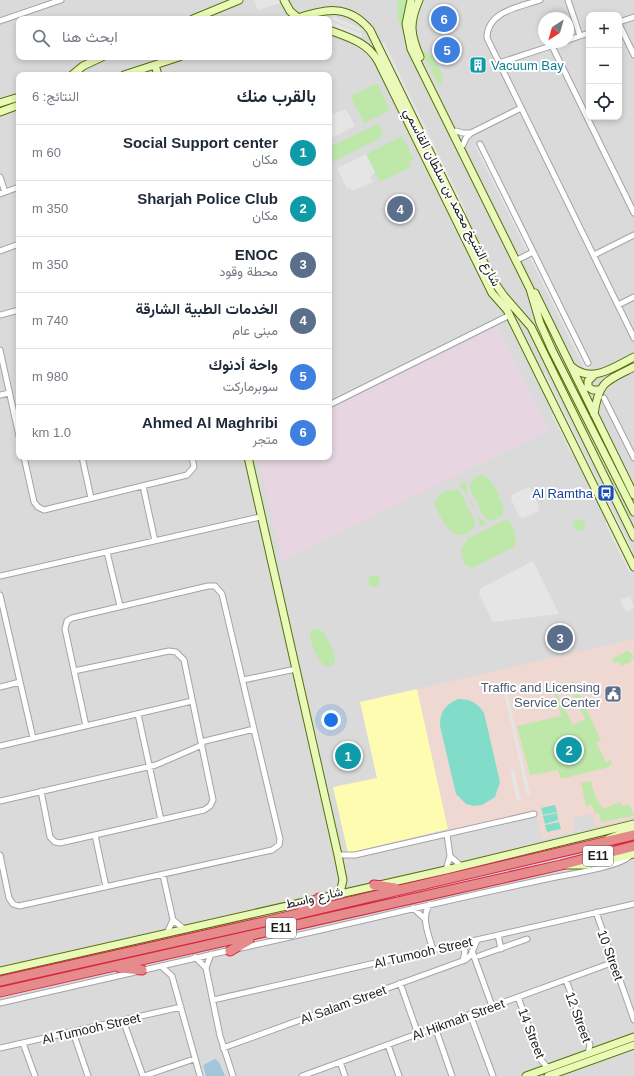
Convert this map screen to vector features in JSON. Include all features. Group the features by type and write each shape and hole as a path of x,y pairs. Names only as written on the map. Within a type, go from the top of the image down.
{"highway":[{"name":"شارع واسط","path":"0,981 272,920 634,835"},
{"name":"شارع واسط","path":"0,992 561,865 633,852"},
{"path":"374,885 404,889"},
{"path":"272,920 277,914 309,906 320,898"},
{"path":"230,951 244,941 271,934 278,929"},
{"path":"109,967 142,970"},
{"path":"0,976 30,971 39,972"}],"street":[{"path":"17,16 61,0"},
{"path":"200,16 239,0"},
{"path":"284,0 294,16"},
{"name":"شارع الشيخ محمد بن سلطان القاسمي","path":"411,0 406,24 411,49 476,177 530,289 540,323 552,350 634,512"},
{"path":"419,0 412,18 412,36 420,57 463,145 476,177 519,259 613,455 634,493"},
{"path":"540,0 499,14 491,22 487,38 634,338"},
{"path":"568,0 580,36"},
{"name":"شارع الشيخ محمد بن سلطان القاسمي","path":"303,16 322,11 338,10 358,19 370,30 492,279 504,296 528,322 634,537"},
{"path":"0,22 16,16"},
{"path":"622,22 634,17"},
{"path":"622,29 634,55"},
{"path":"332,31 363,44 376,57 492,293 510,315 634,567"},
{"path":"574,38 586,34"},
{"path":"499,63 546,48"},
{"path":"553,48 634,213"},
{"path":"76,72 83,66 96,60"},
{"path":"133,72 170,60"},
{"path":"155,65 157,72"},
{"path":"0,103 16,98"},
{"path":"0,112 16,106"},
{"path":"463,145 466,138 471,133 521,108"},
{"path":"456,131 471,133"},
{"path":"480,144 588,363"},
{"path":"0,177 3,193 16,188"},
{"path":"594,255 634,235"},
{"path":"0,251 16,245"},
{"path":"519,259 533,252"},
{"path":"618,305 634,297"},
{"path":"0,315 16,311"},
{"path":"332,404 510,315"},
{"path":"0,350 16,423"},
{"path":"536,368 545,355"},
{"path":"599,390 593,390 588,387 588,381 594,375 633,357"},
{"path":"572,367 584,374 594,375"},
{"path":"594,414 599,390 607,381 634,367"},
{"path":"536,368 552,368"},
{"path":"0,395 9,393"},
{"path":"604,398 634,458"},
{"path":"613,455 617,479"},
{"path":"25,460 34,502 38,507 47,509 189,474 194,467 193,460"},
{"path":"83,460 91,498"},
{"path":"249,460 260,517 338,855 343,880 340,893"},
{"path":"143,486 155,541"},
{"path":"0,576 260,517"},
{"path":"107,552 120,606"},
{"path":"0,855 9,898 16,906 23,906 272,850 278,845 280,839 243,680 222,594 218,588 208,586 120,606 72,618 67,621 65,629 86,726"},
{"path":"0,595 2,616 33,738"},
{"path":"41,792 50,837 53,841 60,843 204,810 212,803 213,796 184,660 176,652 169,651 74,671"},
{"path":"243,680 296,669"},
{"path":"0,687 20,682"},
{"path":"0,746 192,701"},
{"path":"138,714 161,820"},
{"path":"0,801 150,767 162,763 202,743 254,729"},
{"path":"338,855 355,855 534,814"},
{"path":"0,971 374,885 446,870 634,824"},
{"path":"602,843 614,835 634,829"},
{"path":"446,870 450,856 447,834"},
{"path":"95,835 106,887"},
{"path":"0,1003 430,904 573,874 624,861 633,852"},
{"path":"450,856 461,866"},
{"path":"163,875 173,920 167,933"},
{"path":"343,880 354,890"},
{"path":"430,904 426,911 425,919 433,950"},
{"name":"Al Tumooh Street","path":"213,1000 634,904"},
{"path":"413,908 425,919"},
{"name":"10 Street","path":"596,912 634,1020"},
{"path":"173,920 184,929"},
{"path":"498,935 501,949"},
{"path":"479,956 527,939"},
{"path":"463,961 470,957 477,940"},
{"path":"458,944 465,951 463,961"},
{"path":"472,951 492,1006"},
{"path":"211,954 206,968 223,1048 233,1076"},
{"path":"195,957 206,968"},
{"name":"Al Salam Street","path":"223,1048 463,961"},
{"path":"172,976 177,962"},
{"name":"Al Hikmah Street","path":"302,1076 614,962"},
{"path":"161,966 172,976 200,1076"},
{"name":"12 Street","path":"566,980 590,1045 588,1053"},
{"path":"400,983 418,1034"},
{"name":"14 Street","path":"518,997 541,1060 548,1068"},
{"name":"Al Tumooh Street","path":"0,1048 181,1007"},
{"path":"470,1014 493,1076"},
{"path":"122,1020 144,1076 194,1058"},
{"path":"435,1027 452,1076"},
{"path":"73,1032 88,1076"},
{"path":"526,1076 634,1037"},
{"path":"23,1043 34,1076"},
{"path":"388,1045 399,1076"},
{"path":"548,1076 634,1045"},
{"path":"340,1062 345,1076"}],"shaded area":[{"path":"0,0 634,0 634,1076 0,1076"},
{"path":"254,0 290,0 258,10"},
{"path":"333,16 364,30 359,31 332,20"},
{"path":"332,23 362,34 362,36 359,38 332,26"},
{"path":"384,42 466,211 463,213 380,44"},
{"path":"345,109 355,126 332,138 332,115"},
{"path":"482,143 591,368 585,370 475,146"},
{"path":"366,154 375,172 370,177 373,182 352,191 350,188 347,189 337,168"},
{"path":"497,327 549,430 282,562 259,460 332,460 332,409"},
{"path":"545,373 600,485 597,486 542,375"},
{"path":"555,413 574,452 571,453 552,415"},
{"path":"528,487 531,489 539,506 538,511 523,518 519,516 511,499 512,495"},
{"path":"601,487 633,551 630,553 598,489"},
{"path":"608,521 633,571 629,572 605,523"},
{"path":"533,561 559,614 493,622 479,594 481,588"},
{"path":"630,596 634,608 626,612 620,600"},
{"path":"634,639 634,818 595,827 592,814 573,818 574,832 542,839 535,811 449,831 417,689"},
{"path":"505,683 530,794 527,795 502,684"},
{"path":"458,699 473,702 484,713 500,782 495,797 482,805 474,806 466,804 456,794 440,726 441,716 444,709"},
{"path":"514,769 521,801 517,801 510,770"},
{"path":"555,805 557,812 543,815 541,808"},
{"path":"557,813 558,820 545,824 543,816"},
{"path":"559,822 561,829 547,832 545,825"},
{"path":"215,1059 219,1062 225,1076 206,1076 203,1065"}],"green space":[{"path":"397,0 409,0 406,33 404,34 398,19"},
{"path":"420,48 434,58 443,77 440,87"},
{"path":"377,83 390,110 364,123 350,96"},
{"path":"378,124 383,133 380,138 332,162 332,146"},
{"path":"402,136 414,159 408,162 411,167 380,182 366,154"},
{"path":"481,475 490,480 493,484 504,509 502,516 492,521 484,518 469,486 474,478"},
{"path":"466,481 467,492 469,498 459,485"},
{"path":"456,489 460,492 475,521 474,528 469,533 463,535 454,533 446,526 435,505 435,501 438,496 447,491"},
{"path":"476,512 482,520 486,524 480,527"},
{"path":"579,519 583,521 585,525 583,529 579,531 575,529 573,525 575,521"},
{"path":"505,520 510,521 516,537 514,547 472,568 464,564 461,550 467,539"},
{"path":"372,575 376,575 380,581 376,587 372,587 368,583 368,579"},
{"path":"318,628 327,639 334,654 335,662 331,666 325,666 322,663 316,655 312,644 310,635 311,631"},
{"path":"627,651 634,657 631,659 632,661 622,666 619,661 614,664 612,659"},
{"path":"573,681 601,740 596,743 606,762 611,760 612,763 609,767 561,779 558,770 530,775 517,726 561,716 554,691 550,692 553,687 573,725 585,719 568,684"},
{"path":"591,781 595,796 603,809 620,802 622,806 630,805 634,816 601,822 599,813 595,814 592,805 586,806 581,783"}],"sand":[{"path":"417,689 448,829 348,853 333,787 377,778 360,702"}],"place":[{"name":"Ahmed Al Maghribi","path":"444,19"},
{"name":"واحة أدنوك","path":"447,50"},
{"name":"Vacuum Bay","path":"478,65"},
{"name":"الخدمات الطبية الشارقة","path":"400,209"},
{"name":"Al Ramtha","path":"606,493"},
{"name":"ENOC","path":"560,638"},
{"name":"Traffic and Licensing Service Center","path":"613,694"},
{"name":"Sharjah Police Club","path":"569,750"},
{"name":"Social Support center","path":"348,756"}]}
